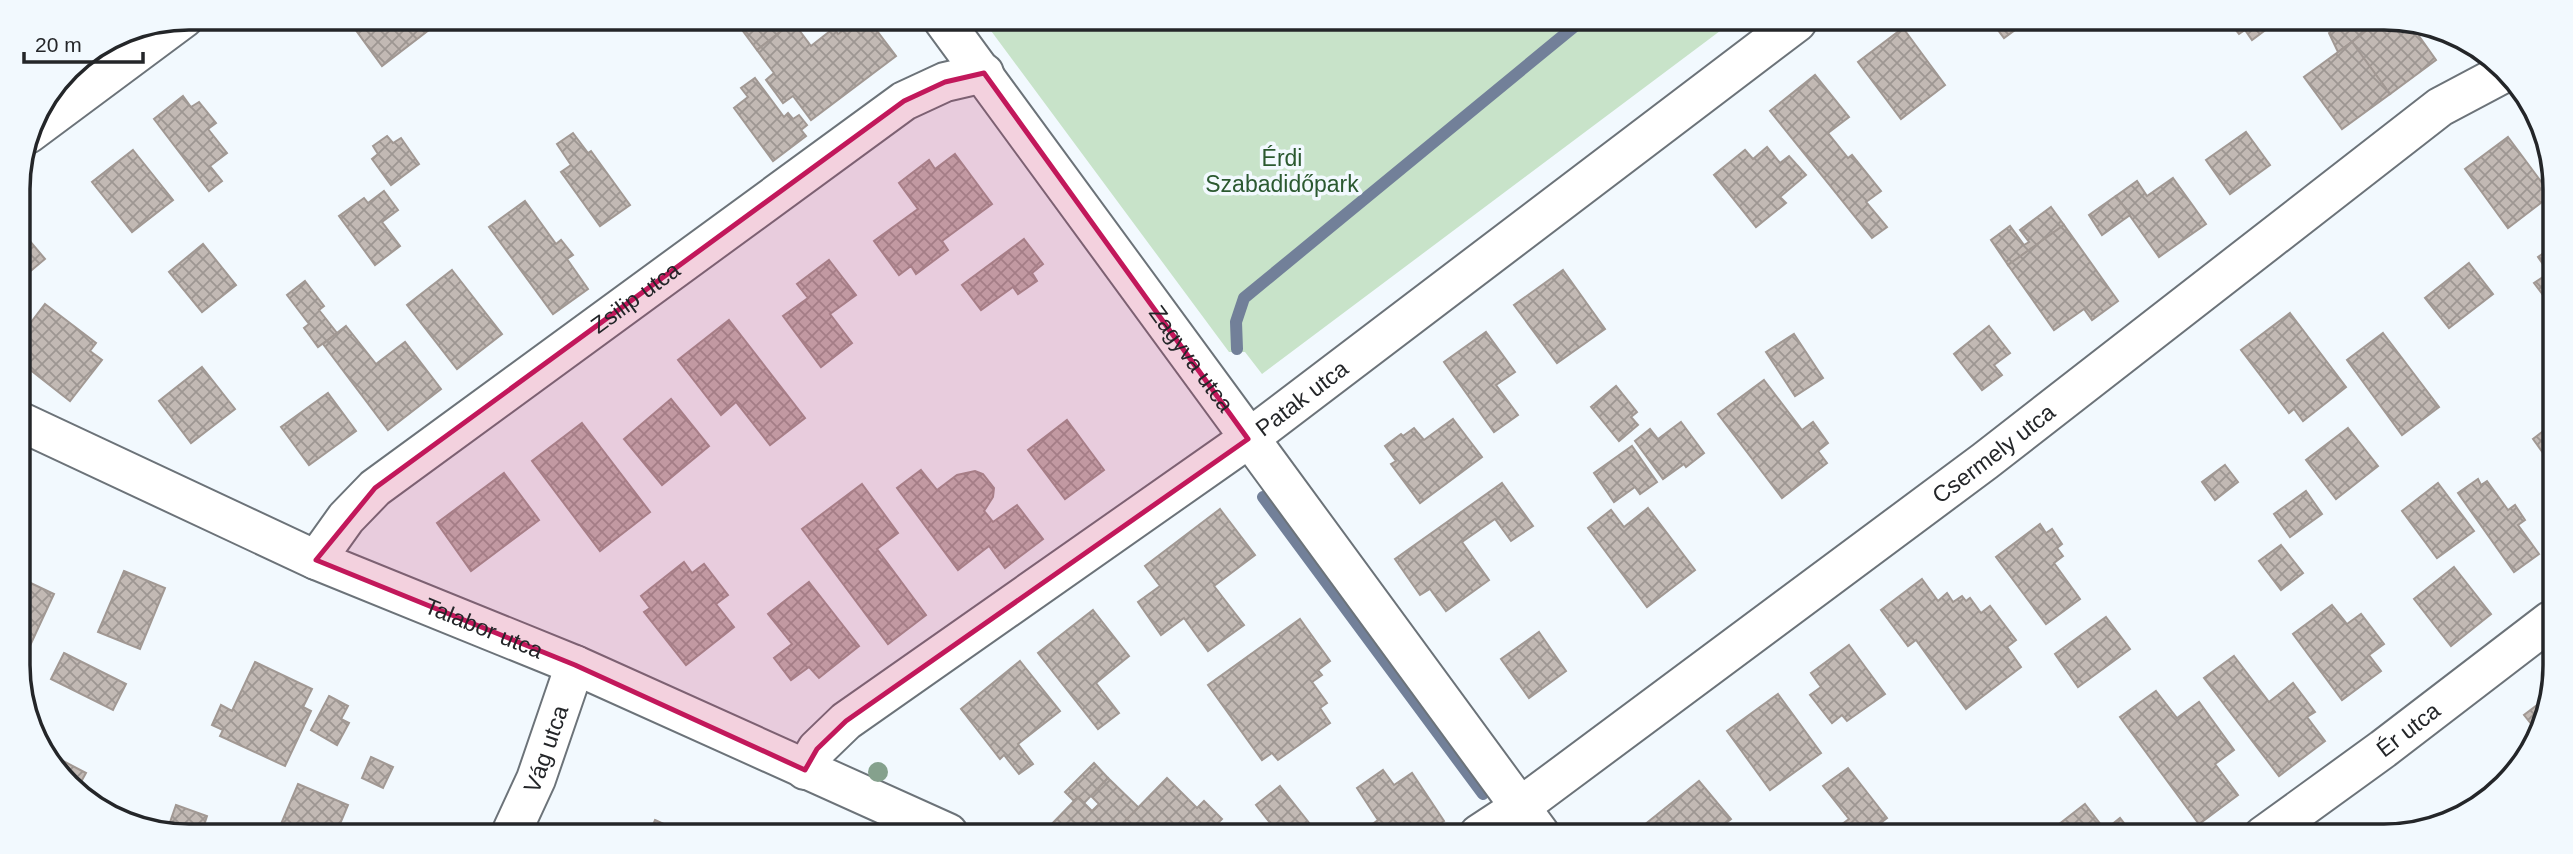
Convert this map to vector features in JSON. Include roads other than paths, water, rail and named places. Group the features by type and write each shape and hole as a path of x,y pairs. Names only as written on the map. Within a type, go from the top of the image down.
{"street":[{"name":"Zagyva utca","path":"951,30 1248,439 1530,820"},
{"name":"Patak utca","path":"805,770 817,749 846,721 1248,439 1786,30"},
{"path":"45,122 165,32"},
{"name":"Zsilip utca","path":"316,561 346,518 374,488 904,101 945,82 984,73"},
{"name":"Csermely utca","path":"1530,820 2440,107 2497,77"},
{"name":"Talabor utca","path":"30,426 316,561 575,665 930,824"},
{"name":"Ér utca","path":"2280,824 2543,626"},
{"name":"Vág utca","path":"515,824 536,779 575,665"}],"waterway":[{"path":"1237,349 1236,322 1244,298 1570,30"},
{"path":"1263,497 1483,794"}],"park label":[{"name":"Érdi Szabadidőpark","path":"1282,171"}]}
